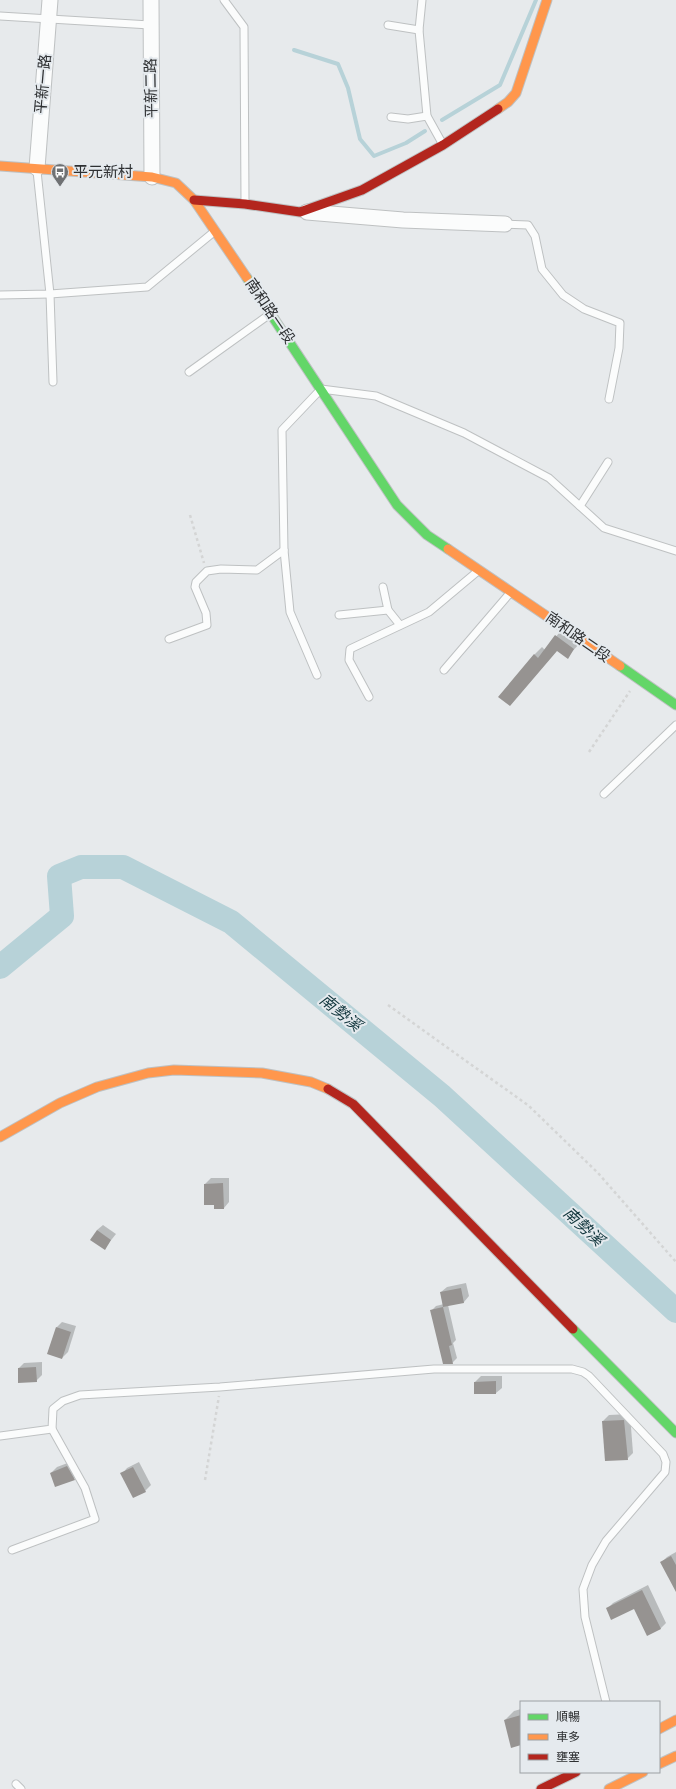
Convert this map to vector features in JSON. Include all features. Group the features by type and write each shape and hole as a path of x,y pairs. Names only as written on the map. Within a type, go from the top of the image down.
{"street":[{"name":"平新一路","path":"37,168 50,0"},
{"name":"平新二路","path":"150,0 152,176"},
{"path":"300,212 362,190 443,145 508,102 516,93 547,0"},
{"name":"南和路一段","path":"0,166 152,176 176,183 194,200 216,230 397,505 427,535 478,570"},
{"path":"194,200 245,204 300,212 403,220 505,224"},
{"name":"南和路二段","path":"478,570 511,591 676,705"},
{"path":"0,1137 60,1103 97,1087 148,1072 174,1070 262,1073 311,1082 331,1090 353,1104 676,1433"},
{"path":"660,1728 676,1720"},
{"path":"660,1764 676,1756"},
{"path":"541,1789 574,1773"},
{"path":"609,1789 629,1775"}],"lane":[{"path":"224,0 244,27 245,204"},
{"path":"422,0 419,30 426,116 443,145"},
{"path":"0,16 150,25"},
{"path":"388,25 419,30"},
{"path":"391,117 408,119 426,116"},
{"path":"37,168 50,294 53,382"},
{"path":"505,224 528,225 535,236 542,269 563,295 584,309 620,323 619,348 609,399"},
{"path":"0,295 50,294 147,287 216,230"},
{"path":"189,372 272,313"},
{"path":"317,675 290,612 284,550 282,430 321,389 376,396 464,433 549,478 604,528 676,552"},
{"path":"580,506 608,462"},
{"path":"169,640 207,625 206,613 195,588 196,582 207,571 221,569 257,570 284,550"},
{"path":"369,697 349,660 350,649 429,612 478,570"},
{"path":"383,587 388,610 400,625"},
{"path":"444,670 511,591"},
{"path":"339,616 388,610"},
{"path":"604,794 676,725"},
{"path":"12,1550 95,1519 85,1488 52,1429 53,1409 63,1401 80,1394 220,1387 434,1369 572,1369 589,1376 663,1454 666,1462 664,1472 606,1542 592,1565 583,1589 585,1617 606,1701"},
{"path":"0,1436 52,1429"}],"path":[{"path":"190,515 207,571"},
{"path":"589,752 638,679"},
{"path":"388,1005 530,1106 598,1173 676,1262"},
{"path":"205,1480 220,1387"}],"building":[{"path":"555,635 574,649 568,659 557,651 510,706 498,697 534,654 538,658"},
{"path":"223,1183 224,1209 214,1209 214,1205 204,1205 204,1184"},
{"path":"97,1230 111,1240 105,1250 90,1240"},
{"path":"461,1288 464,1303 443,1307 440,1292"},
{"path":"443,1307 452,1345 449,1346 453,1364 443,1364 430,1310"},
{"path":"56,1327 71,1332 62,1359 47,1354"},
{"path":"36,1367 37,1382 18,1383 18,1368"},
{"path":"496,1381 496,1394 474,1394 474,1382"},
{"path":"624,1420 628,1460 605,1461 602,1421"},
{"path":"67,1466 75,1480 55,1487 50,1473"},
{"path":"133,1467 146,1492 133,1498 120,1473"},
{"path":"671,1556 676,1565 676,1592 660,1562"},
{"path":"642,1590 661,1629 647,1636 634,1609 611,1620 606,1608"},
{"path":"520,1715 520,1745 511,1748 504,1720"}],"waterway":[{"path":"442,120 500,85 536,0"},
{"path":"294,50 338,64 348,88 360,139 374,156 406,143 425,131"},
{"name":"南勢溪","path":"0,967 62,916 59,876 81,867 123,867 231,922 442,1096 676,1311"}],"traffic: fast":[{"path":"247,278 397,505 427,535 448,549"},
{"path":"620,666 676,705"},
{"path":"573,1329 676,1433"}],"traffic: slow":[{"path":"498,109 508,102 516,93 547,0"},
{"path":"0,166 152,177 176,183 194,200 247,278"},
{"path":"448,549 620,666"},
{"path":"0,1137 60,1103 97,1087 148,1073 174,1070 262,1073 311,1082 328,1089"},
{"path":"660,1728 676,1720"},
{"path":"660,1764 676,1756"},
{"path":"609,1789 641,1773"}],"traffic: jam":[{"path":"194,200 245,204 300,212 362,190 443,145 498,109"},
{"path":"328,1089 353,1104 573,1329"},
{"path":"541,1789 574,1773"}],"place":[{"name":"平元新村","path":"60,187"}]}
